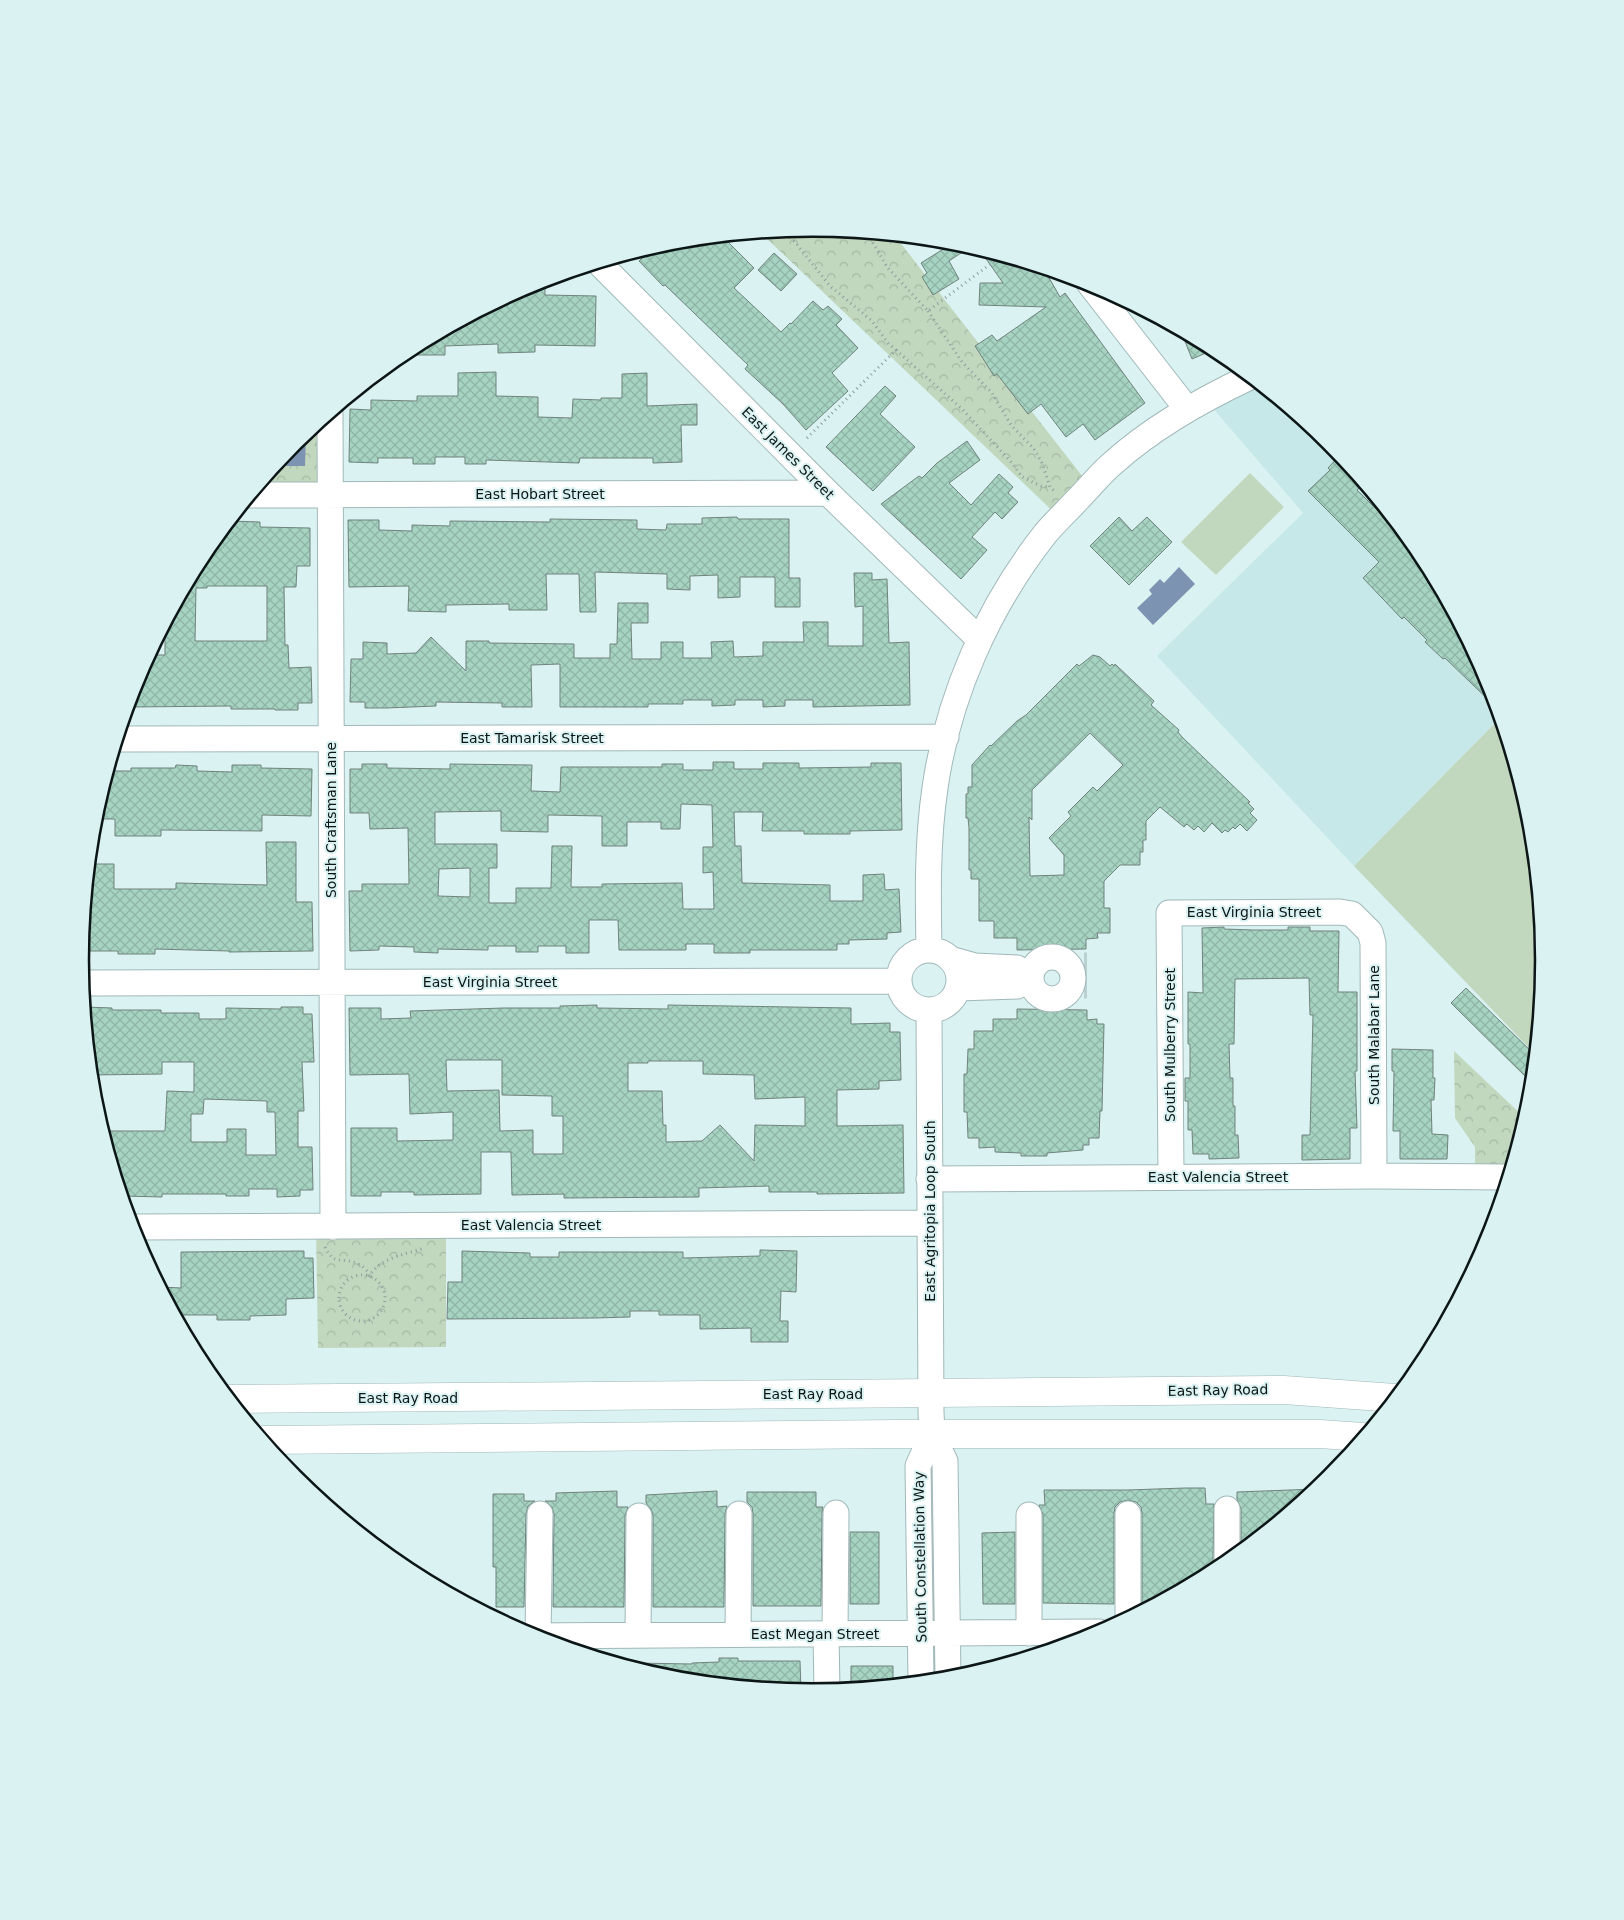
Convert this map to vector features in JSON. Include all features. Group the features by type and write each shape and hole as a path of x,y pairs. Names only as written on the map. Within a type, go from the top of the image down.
{"main road":[{"name":"East Ray Road","path":"271,1440 931,1413 1284,1390 1388,1397"},
{"name":"East Ray Road","path":"237,1399 931,1413 1356,1437"}],"street":[{"name":"East James Street","path":"604,268 828,493 979,639"},
{"path":"1111,302 1187,409"},
{"path":"958,988 1018,977 1038,962 1050,957 1057,957 1077,975 1063,996 1049,999 1037,993 1018,977 940,955 919,952 911,956 904,963 900,971 900,990 904,998 911,1005 929,1010 939,1009 948,1004 958,988 958,972 940,955 928,860 935,787 946,737 979,639 997,605 1032,552 1048,531 1112,463 1187,409 1244,380"},
{"name":"South Craftsman Lane","path":"329,1227 332,982 330,421"},
{"name":"East Hobart Street","path":"258,495 828,493"},
{"name":"East Tamarisk Street","path":"124,739 946,737"},
{"name":"East Virginia Street","path":"1169,913 1340,912"},
{"name":"South Malabar Lane","path":"1340,912 1352,914 1370,932 1373,943 1374,1176"},
{"name":"South Mulberry Street","path":"1169,913 1170,1177"},
{"name":"East Virginia Street","path":"89,983 899,980"},
{"name":"East Agritopia Loop South","path":"929,1010 931,1413"},
{"name":"East Valencia Street","path":"929,1179 1502,1177"},
{"name":"East Valencia Street","path":"140,1227 930,1223"},
{"name":"South Constellation Way","path":"931,1413 944,1461 948,1670"},
{"name":"South Constellation Way","path":"921,1674 918,1466 931,1413"},
{"path":"1227,1509 1227,1552"},
{"path":"828,1683 836,1513"},
{"path":"535,1628 540,1514"},
{"path":"738,1634 739,1514"},
{"path":"1128,1514 1128,1611"},
{"path":"1029,1515 1035,1639"},
{"path":"638,1635 639,1516"},
{"name":"East Megan Street","path":"556,1636 947,1633 1035,1639 1070,1635"}],"path":[{"path":"790,237 830,286 872,321 888,343 962,409 1002,451 1022,477 1041,486 1050,487"},
{"path":"871,239 888,267 928,311 962,362 992,394 1010,425 1034,449 1042,463 1050,487 1071,506"},
{"path":"928,311 995,260"},
{"path":"790,455 896,350"},
{"path":"329,1227 324,1247 329,1255 338,1261 359,1264 370,1275 381,1286 384,1293 383,1306 375,1317 370,1320 361,1321 352,1319 344,1314 340,1306 338,1297 346,1281 354,1277 370,1275 382,1262 437,1242 443,1226"}],"shaded area":[{"path":"1244,380 1289,416 1356,483 1386,520 1438,598 1461,640 1495,723 1354,866 1157,656 1303,513 1205,399"},
{"path":"306,444 305,466 284,466"},
{"path":"1179,567 1195,584 1153,625 1137,608 1152,594 1149,590 1160,579 1164,583"}],"green space":[{"path":"766,238 859,238 900,242 1090,486 1060,518"},
{"path":"330,421 331,494 258,495"},
{"path":"1250,473 1284,507 1216,575 1181,542"},
{"path":"1495,723 1511,773 1521,819 1534,913 1534,1007 1530,1048 1354,866"},
{"path":"1454,1051 1519,1112 1502,1177 1475,1177 1475,1147 1455,1118"},
{"path":"446,1225 446,1347 318,1348 316,1227"}],"building":[{"path":"728,242 754,268 734,288 781,332 813,301 823,310 828,306 842,319 836,325 858,348 832,373 848,391 806,430 783,404 745,369 748,365 665,285 663,286 639,261 643,257"},
{"path":"943,249 961,253 949,261 959,279 933,295 922,277 927,273 921,263"},
{"path":"774,253 797,274 781,291 758,270"},
{"path":"986,258 1048,277 1060,297 1065,293 1145,403 1095,440 1083,424 1066,437 1041,404 1028,414 997,374 994,376 975,346 992,335 997,341 1046,307 979,305 980,283 1003,283"},
{"path":"545,288 545,295 596,296 595,346 535,345 535,352 498,353 498,344 445,346 445,355 416,355 492,311"},
{"path":"1185,341 1205,353 1192,359"},
{"path":"496,372 496,396 538,397 538,417 572,418 573,399 601,400 601,398 622,398 622,374 647,373 647,406 697,404 697,425 681,425 682,462 653,463 653,458 580,458 579,463 486,460 486,464 465,464 465,457 435,457 435,464 413,464 413,458 378,458 378,463 349,462 350,409 371,410 371,400 417,401 417,396 458,396 458,373"},
{"path":"885,386 896,396 880,414 915,447 873,491 826,447"},
{"path":"967,441 980,460 949,483 971,505 999,474 1013,487 1008,493 1018,502 1002,519 995,512 972,537 987,550 961,579 881,504 919,476 922,478 937,463"},
{"path":"1335,461 1356,483 1360,487 1357,490 1382,515 1413,558 1461,640 1485,697 1445,658 1443,659 1425,642 1427,640 1404,617 1402,619 1363,578 1379,562 1308,491 1330,470 1328,468"},
{"path":"737,517 738,519 789,519 789,578 800,578 800,607 775,607 775,577 740,577 740,597 718,598 718,575 690,576 690,590 667,589 667,574 595,572 596,612 580,612 579,574 546,574 547,610 509,610 509,604 446,605 446,612 408,611 409,586 349,587 348,520 379,520 379,530 412,531 412,525 450,526 450,521 550,522 550,519 637,520 637,529 666,530 667,524 702,524 702,518"},
{"path":"1119,517 1132,531 1147,517 1172,542 1129,585 1090,546"},
{"path":"237,521 260,522 260,527 310,528 310,566 297,566 296,587 284,587 285,645 288,645 289,668 311,667 312,703 298,703 298,710 231,709 231,706 135,707 156,655 165,655 165,636 211,558","holes":["207,586 267,586 267,641 195,641 196,588 207,588"]},
{"path":"854,573 872,573 872,580 887,579 889,643 909,642 910,705 813,707 813,700 785,700 785,706 763,707 763,700 735,700 735,705 712,706 712,700 683,700 683,704 648,704 648,707 560,707 560,664 531,665 532,707 502,707 502,703 436,702 436,706 365,708 365,702 350,702 351,659 363,659 363,642 387,643 387,654 416,653 431,637 466,671 466,641 574,644 574,658 610,658 610,644 617,644 618,603 648,603 648,623 631,623 632,659 661,659 661,642 683,642 683,658 712,658 711,642 733,641 734,657 763,656 763,642 804,642 803,622 828,622 828,646 863,646 863,606 855,607"},
{"path":"1093,655 1100,657 1110,666 1115,664 1154,701 1151,705 1179,730 1178,732 1182,737 1250,802 1248,803 1254,809 1250,813 1257,820 1247,831 1240,824 1235,829 1233,827 1228,832 1225,830 1222,833 1212,823 1204,832 1198,826 1194,830 1187,824 1184,827 1160,807 1146,821 1146,840 1143,840 1143,852 1140,852 1140,865 1120,865 1104,881 1104,908 1110,908 1110,933 1097,933 1098,938 1086,939 1086,949 1017,950 1017,938 994,938 994,921 979,921 979,879 971,879 971,870 969,870 969,828 968,818 966,818 966,794 968,794 968,787 972,787 972,765 990,745 1026,715 1077,664 1079,666","holes":["1090,733 1123,765 1097,791 1093,787 1068,812 1071,816 1049,838 1064,855 1064,875 1030,876 1029,817 1032,820 1032,790"]},
{"path":"713,762 734,762 734,769 763,769 763,763 799,763 799,768 871,767 871,763 901,763 902,830 850,831 850,834 804,834 804,831 762,831 763,812 734,812 735,846 741,846 742,883 830,885 830,901 863,901 863,875 884,874 885,890 899,889 901,932 887,933 887,939 849,940 849,944 837,944 837,950 750,950 750,953 714,953 714,944 686,944 686,950 619,950 618,920 589,920 589,953 566,953 566,946 538,946 538,952 516,952 516,946 488,946 488,950 438,949 438,953 414,952 414,947 379,946 379,950 350,951 349,891 362,891 362,884 409,884 408,828 370,829 369,813 350,813 350,769 362,769 362,764 387,764 387,768 450,769 450,764 532,765 531,791 560,792 561,767 662,767 662,764 683,764 683,770 713,770","holes":["681,804 712,805 713,847 703,847 703,873 713,872 714,909 683,909 682,883 602,884 602,887 571,887 572,846 552,846 551,888 516,888 516,903 489,903 489,868 497,868 497,844 435,844 435,812 501,811 501,831 548,832 548,815 602,816 602,846 627,846 627,822 661,822 661,829 680,829","470,868 470,897 438,896 439,869"]},
{"path":"176,765 197,766 197,771 232,772 232,765 261,765 261,768 312,769 311,816 262,815 262,831 161,830 161,836 115,836 115,819 103,819 114,771 131,771 131,768 175,768"},
{"path":"266,842 296,842 296,902 312,902 313,951 229,952 155,949 155,954 118,954 118,951 89,951 90,913 95,864 114,864 114,889 176,889 176,883 267,885"},
{"path":"1224,927 1224,929 1288,930 1288,927 1310,927 1310,931 1339,931 1338,992 1357,992 1357,1071 1355,1071 1357,1128 1350,1128 1350,1159 1302,1160 1302,1135 1310,1135 1313,1015 1310,1015 1309,978 1235,979 1234,1044 1229,1044 1230,1078 1233,1078 1233,1106 1235,1106 1235,1135 1238,1135 1239,1158 1209,1159 1209,1154 1193,1154 1192,1130 1188,1130 1188,1101 1185,1101 1185,1078 1190,1078 1188,992 1203,993 1202,928"},
{"path":"1466,988 1529,1050 1525,1076 1451,1003"},
{"path":"597,1005 597,1008 668,1009 668,1005 851,1008 851,1024 890,1023 890,1032 900,1032 901,1080 879,1081 879,1089 837,1090 837,1126 903,1125 904,1193 817,1194 817,1192 769,1192 769,1186 699,1188 699,1197 564,1198 564,1194 512,1195 511,1152 481,1152 481,1194 414,1195 414,1192 381,1192 381,1196 351,1196 351,1128 397,1128 397,1141 453,1140 453,1112 410,1114 409,1074 350,1075 349,1008 381,1008 381,1019 411,1018 410,1011 560,1008 560,1006","holes":["446,1060 502,1060 502,1095 552,1096 552,1116 563,1116 563,1154 533,1154 533,1130 500,1131 499,1090 447,1091","648,1061 703,1061 703,1074 754,1075 755,1099 805,1097 805,1126 755,1125 754,1161 720,1125 702,1141 666,1142 666,1125 663,1125 662,1091 628,1091 628,1063 648,1063"]},
{"path":"90,1007 112,1008 112,1010 161,1010 161,1013 199,1013 199,1019 226,1019 226,1008 281,1009 281,1007 303,1007 303,1014 312,1014 314,1062 302,1062 304,1111 298,1111 298,1147 312,1147 313,1190 300,1190 300,1196 277,1197 277,1189 249,1189 249,1196 162,1194 162,1197 129,1196 110,1131 165,1131 167,1091 194,1092 194,1062 162,1062 162,1074 99,1075","holes":["204,1099 267,1101 267,1112 275,1112 276,1155 246,1155 246,1129 227,1129 227,1142 191,1142 191,1114 203,1114"]},
{"path":"1017,1009 1087,1010 1087,1020 1097,1019 1097,1024 1104,1024 1102,1111 1100,1111 1099,1138 1089,1138 1089,1145 1083,1145 1083,1150 1047,1153 1047,1156 1021,1156 1021,1153 995,1152 995,1147 979,1148 979,1138 968,1138 967,1112 964,1112 964,1074 967,1074 968,1049 974,1049 974,1031 993,1031 993,1019 1017,1019"},
{"path":"1392,1049 1433,1050 1433,1078 1435,1078 1434,1100 1431,1100 1432,1134 1448,1135 1447,1159 1400,1159 1400,1131 1393,1131 1394,1071 1392,1071"},
{"path":"760,1250 797,1251 796,1292 781,1291 780,1321 788,1321 788,1342 751,1342 751,1328 700,1329 700,1315 659,1315 659,1311 630,1311 630,1317 447,1319 448,1282 462,1282 462,1251 530,1253 530,1257 559,1257 559,1252 683,1252 683,1258 760,1256"},
{"path":"304,1251 304,1258 313,1258 314,1298 286,1299 286,1315 250,1316 250,1320 217,1320 217,1315 182,1315 167,1287 181,1288 181,1252"},
{"path":"1205,1488 1206,1504 1214,1504 1213,1562 1142,1603 1142,1514 1141,1507 1136,1502 1128,1500 1120,1502 1115,1507 1114,1514 1114,1604 1043,1603 1043,1515 1039,1505 1045,1505 1044,1490"},
{"path":"1304,1489 1289,1504 1241,1542 1241,1509 1237,1499 1237,1492"},
{"path":"617,1491 617,1507 628,1507 625,1516 624,1607 553,1607 554,1514 552,1507 545,1501 556,1501 556,1493"},
{"path":"717,1491 717,1507 727,1506 725,1514 724,1607 653,1607 653,1516 651,1509 646,1503 646,1495"},
{"path":"747,1492 816,1492 816,1507 823,1507 821,1606 753,1606 753,1514 752,1507 747,1502"},
{"path":"493,1494 524,1494 524,1501 535,1501 528,1506 526,1514 524,1607 496,1607 496,1567 493,1567"},
{"path":"850,1532 879,1532 879,1604 850,1604"},
{"path":"1015,1532 1015,1604 983,1604 982,1533"},
{"path":"719,1658 738,1658 738,1661 800,1661 801,1683 765,1682 718,1677 644,1663 692,1664 719,1662"},
{"path":"851,1666 893,1666 893,1678 851,1682"}]}
